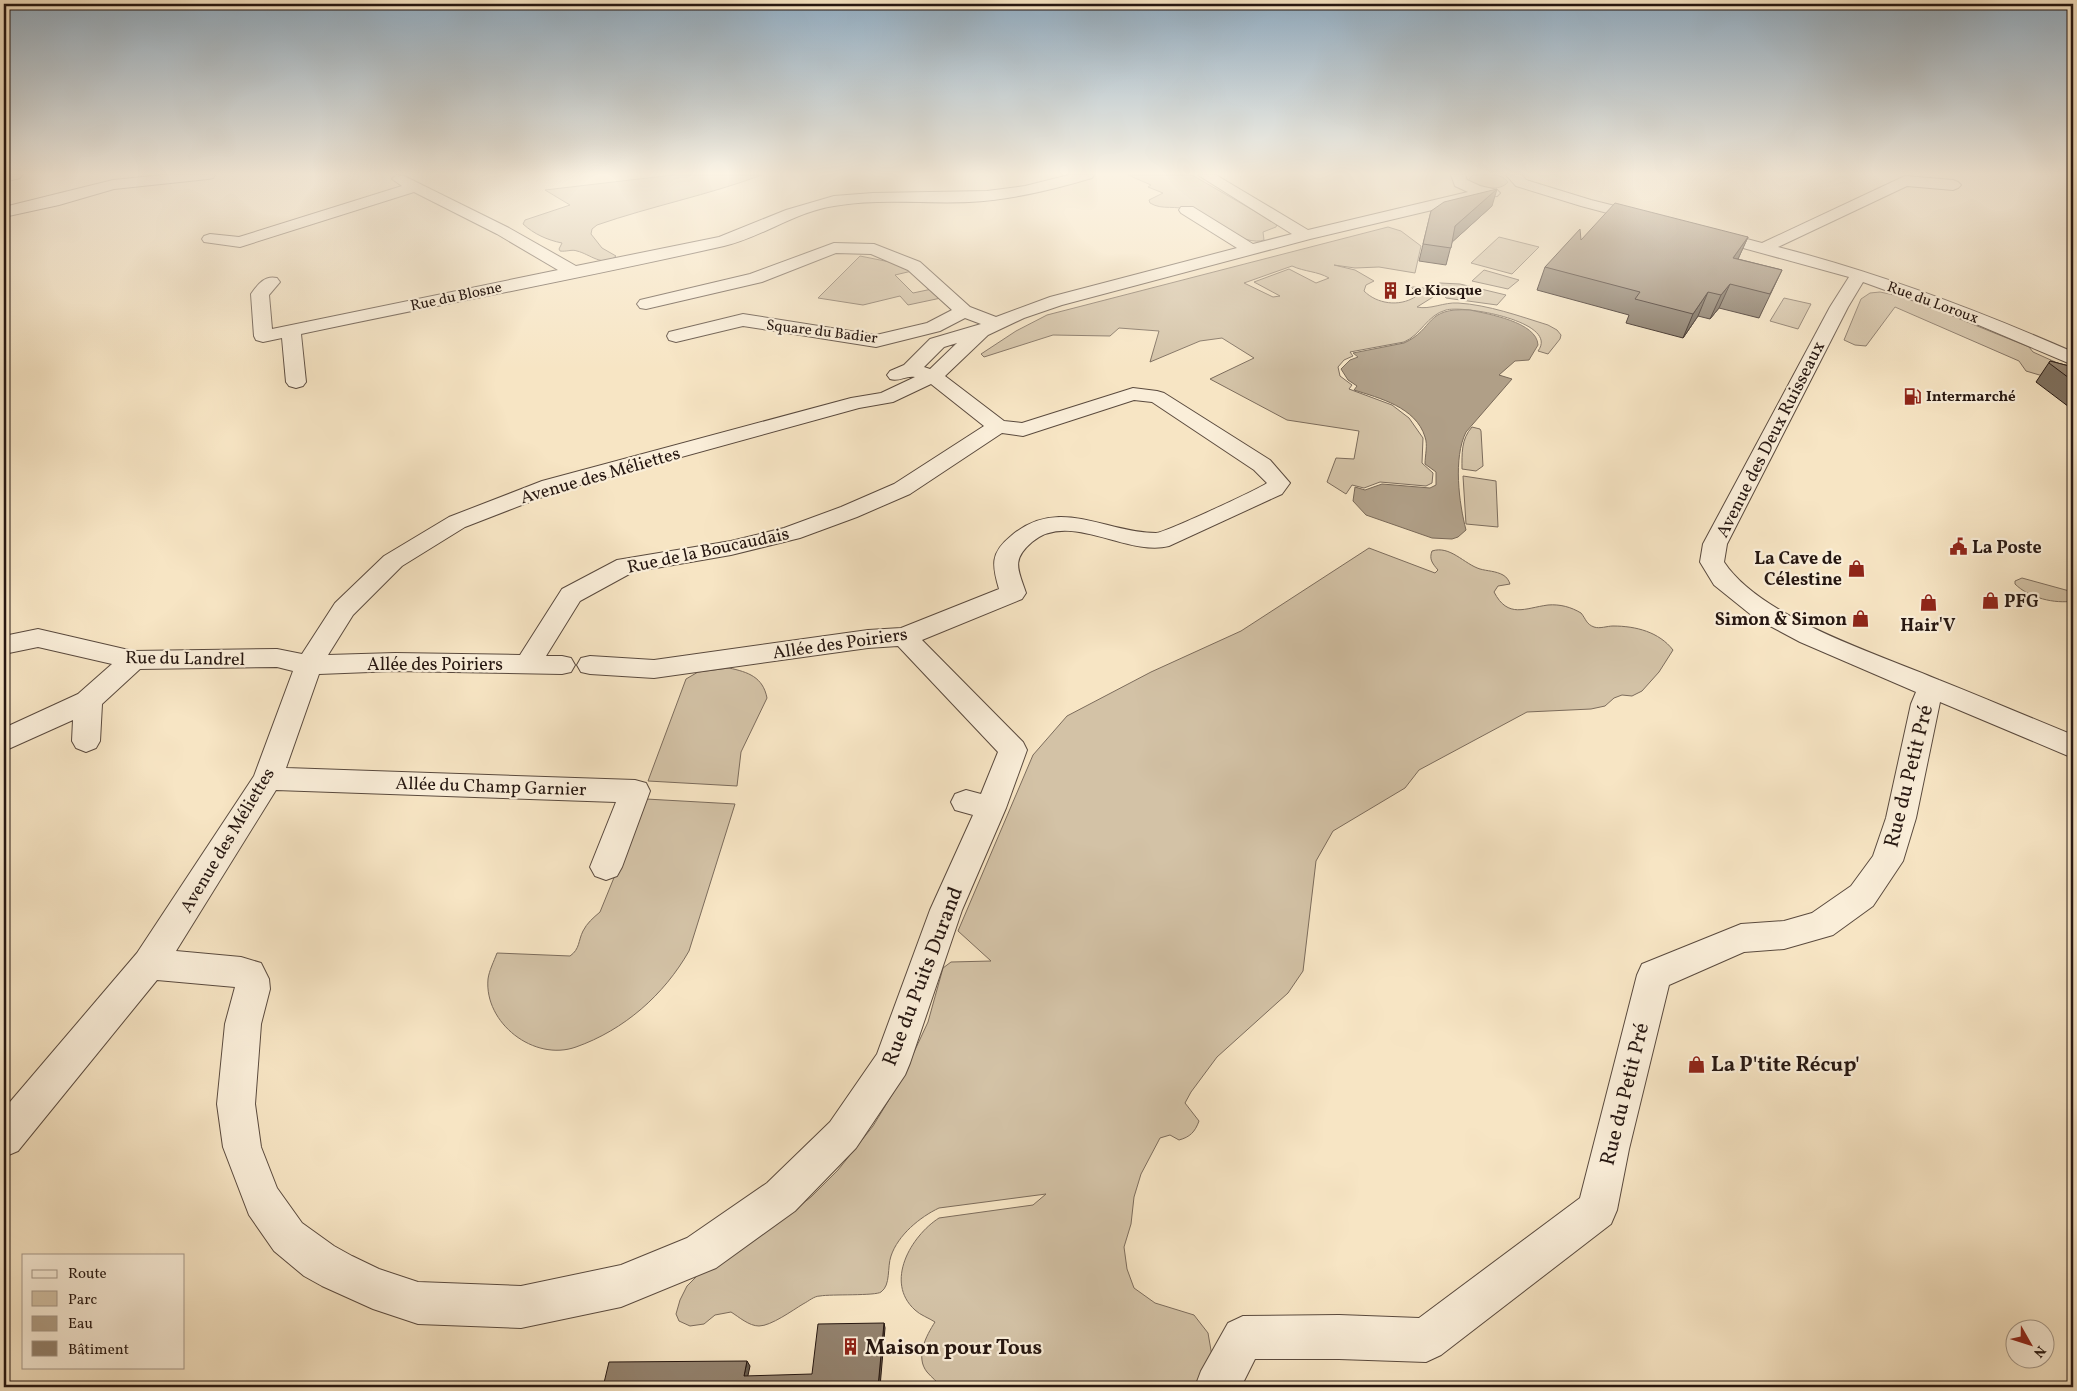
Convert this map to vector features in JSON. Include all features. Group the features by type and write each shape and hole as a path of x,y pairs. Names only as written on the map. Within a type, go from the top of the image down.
{"street":[{"path":"219,240 240,242 247,240"},
{"path":"518,240 572,271"},
{"name":"Rue du Blosne","path":"271,282 260,294 263,336 726,240"},
{"path":"1235,240 1250,249"},
{"name":"Avenue des Méliettes","path":"858,402 865,390 911,368 937,343 988,327 1056,301 1286,240"},
{"name":"Rue du Loroux","path":"1735,240 1859,275 1974,316 2073,359"},
{"path":"1766,248 1779,240"},
{"path":"646,304 756,278 834,248 874,248 914,266 964,311 988,327"},
{"name":"Avenue des Deux Ruisseaux","path":"1859,275 1839,306 1716,544 1712,562 1723,578 1764,612 1809,636 1932,686 2073,747"},
{"name":"Square du Badier","path":"676,336 743,320 876,340 933,327 964,311"},
{"name":"Avenue des Méliettes","path":"4,1138 149,964 268,779 309,665 344,609 393,561 457,522 550,486 858,402 886,398 934,376 988,327"},
{"path":"291,330 296,382"},
{"path":"911,368 934,376 998,426"},
{"name":"Allée des Poiriers","path":"590,666 654,668 868,639 904,637 1013,593 1005,568 1006,557 1012,546 1027,534 1047,525 1079,524 1120,535 1160,541 1274,489 1279,483 1262,465 1157,397 1133,394 1023,430 998,426"},
{"name":"Rue de la Boucaudais","path":"527,664 571,595 626,565 731,548 792,533 849,512 902,489 998,426"},
{"name":"Rue du Puits Durand","path":"149,964 249,974 252,979 253,989 243,1024 238,1061 237,1113 242,1147 263,1201 288,1237 319,1261 337,1271 373,1288 418,1303 521,1307 621,1286 701,1253 781,1197 843,1135 892,1062 946,910 979,805 1013,750 904,637"},
{"name":"Rue du Landrel","path":"4,645 38,638 133,660 277,658 309,665"},
{"path":"4,740 88,701 133,660"},
{"name":"Allée des Poiriers","path":"309,665 395,662 562,665"},
{"name":"Rue du Petit Pré","path":"1217,1387 1243,1338 1338,1337 1426,1340 1597,1210 1610,1149 1654,975 1741,938 1784,935 1821,925 1862,896 1887,861 1901,818 1925,704 1932,686"},
{"path":"86,741 88,701"},
{"name":"Allée du Champ Garnier","path":"268,779 635,792 606,867"}],"green space":[{"path":"551,240 596,240 602,248 616,256 606,261 575,250 560,251 562,243"},
{"path":"1338,240 1413,240 1421,246 1415,273 1379,267 1355,268 1334,265 1355,270 1374,281 1366,285 1364,291 1375,299 1388,303 1402,302 1415,297 1416,292 1411,287 1427,289 1433,297 1417,307 1427,308 1453,303 1481,306 1548,325 1557,330 1561,335 1548,354 1538,351 1541,341 1536,332 1524,324 1489,313 1456,309 1446,310 1434,316 1415,335 1404,342 1350,352 1353,356 1344,360 1338,367 1340,376 1352,385 1349,389 1392,405 1409,418 1423,438 1422,463 1433,473 1432,483 1426,486 1380,482 1364,488 1352,485 1346,494 1327,482 1336,458 1354,459 1359,431 1287,420 1210,379 1254,358 1222,338 1200,341 1150,362 1159,331 1119,328 1110,336 1053,335 984,357 981,354 1016,331 1047,315","holes":["1292,266 1329,278 1316,283 1289,269 1254,282 1280,296 1273,297 1244,283"]},
{"path":"1496,240 1511,240 1539,247 1512,274 1471,263"},
{"path":"860,256 905,265 912,271 895,275 913,293 932,289 941,298 908,305 900,296 863,305 818,298"},
{"path":"1484,270 1519,280 1508,289 1472,281"},
{"path":"1440,283 1460,284 1506,295 1497,305 1446,298 1434,285"},
{"path":"1880,292 1908,298 2029,347 2033,352 2073,370 2073,385 2026,371 2019,361 1895,307 1866,346 1855,345 1844,340 1861,299 1870,293"},
{"path":"1784,298 1811,304 1798,329 1770,321"},
{"path":"1472,427 1481,431 1483,466 1476,471 1462,469 1464,442"},
{"path":"1463,476 1496,481 1498,527 1466,524"},
{"path":"1369,548 1435,573 1438,570 1432,561 1432,551 1439,550 1451,553 1474,567 1506,577 1510,584 1498,586 1494,592 1505,606 1511,609 1518,610 1548,605 1565,606 1581,613 1591,626 1599,628 1622,626 1646,631 1654,634 1673,650 1659,672 1642,691 1632,696 1622,695 1614,698 1605,706 1591,709 1527,712 1419,770 1405,788 1333,831 1316,861 1303,971 1288,993 1217,1057 1185,1103 1199,1121 1196,1128 1192,1134 1179,1140 1170,1135 1160,1138 1141,1174 1134,1197 1131,1224 1124,1247 1127,1269 1134,1288 1155,1303 1194,1315 1208,1333 1212,1356 1200,1387 941,1387 927,1372 922,1360 922,1353 925,1340 935,1322 915,1310 906,1299 902,1286 905,1260 919,1236 939,1218 1033,1205 1046,1194 939,1208 932,1212 910,1228 894,1248 890,1260 888,1280 881,1292 816,1297 782,1317 759,1326 744,1321 731,1312 715,1315 704,1324 690,1326 679,1321 676,1314 687,1286 699,1274 775,1225 811,1197 838,1170 873,1126 901,1080 928,1022 943,968 951,962 991,961 958,931 1033,755 1067,716 1151,672 1241,631"},
{"path":"2022,578 2073,592 2073,601 2050,601 2027,593 2015,584 2015,581"},
{"path":"729,668 742,671 758,680 767,698 741,752 737,786 648,781 686,679 698,672"},
{"path":"646,799 735,804 689,951 668,982 655,996 626,1021 610,1031 576,1047 560,1050 544,1049 529,1044 503,1024 494,1010 489,995 488,979 497,953 570,956 573,953 585,928 600,912"}],"water":[{"path":"1455,310 1470,310 1510,320 1521,325 1536,337 1538,345 1529,360 1515,361 1499,375 1512,379 1466,432 1460,454 1458,481 1466,530 1458,537 1452,539 1432,538 1366,515 1353,501 1355,487 1365,490 1382,484 1430,488 1436,485 1436,472 1425,464 1426,440 1414,418 1396,405 1354,390 1357,386 1348,380 1341,369 1350,360 1358,357 1353,353 1404,343 1421,332 1437,315"}],"building":[{"path":"1424,240 1452,240 1451,248 1423,244"},
{"path":"1570,240 1746,240 1733,258 1782,270 1770,294 1730,284 1721,295 1708,292 1693,314 1635,299 1640,292 1545,267"},
{"path":"2050,361 2073,367 2073,381 2049,363"},
{"name":"Maison pour Tous","path":"884,1323 878,1387 603,1387 609,1362 747,1361 744,1376 812,1374 818,1324"}],"place":[{"name":"Le Kiosque","path":"1391,290"},
{"name":"Intermarché","path":"1912,396"},
{"name":"La Poste","path":"1958,547"},
{"name":"La Cave de Célestine","path":"1856,568"},
{"name":"PFG","path":"1990,601"},
{"name":"Hair'V","path":"1928,602"},
{"name":"Simon & Simon","path":"1861,619"},
{"name":"La P'tite Récup'","path":"1697,1064"},
{"name":"Maison pour Tous","path":"851,1347"}]}
